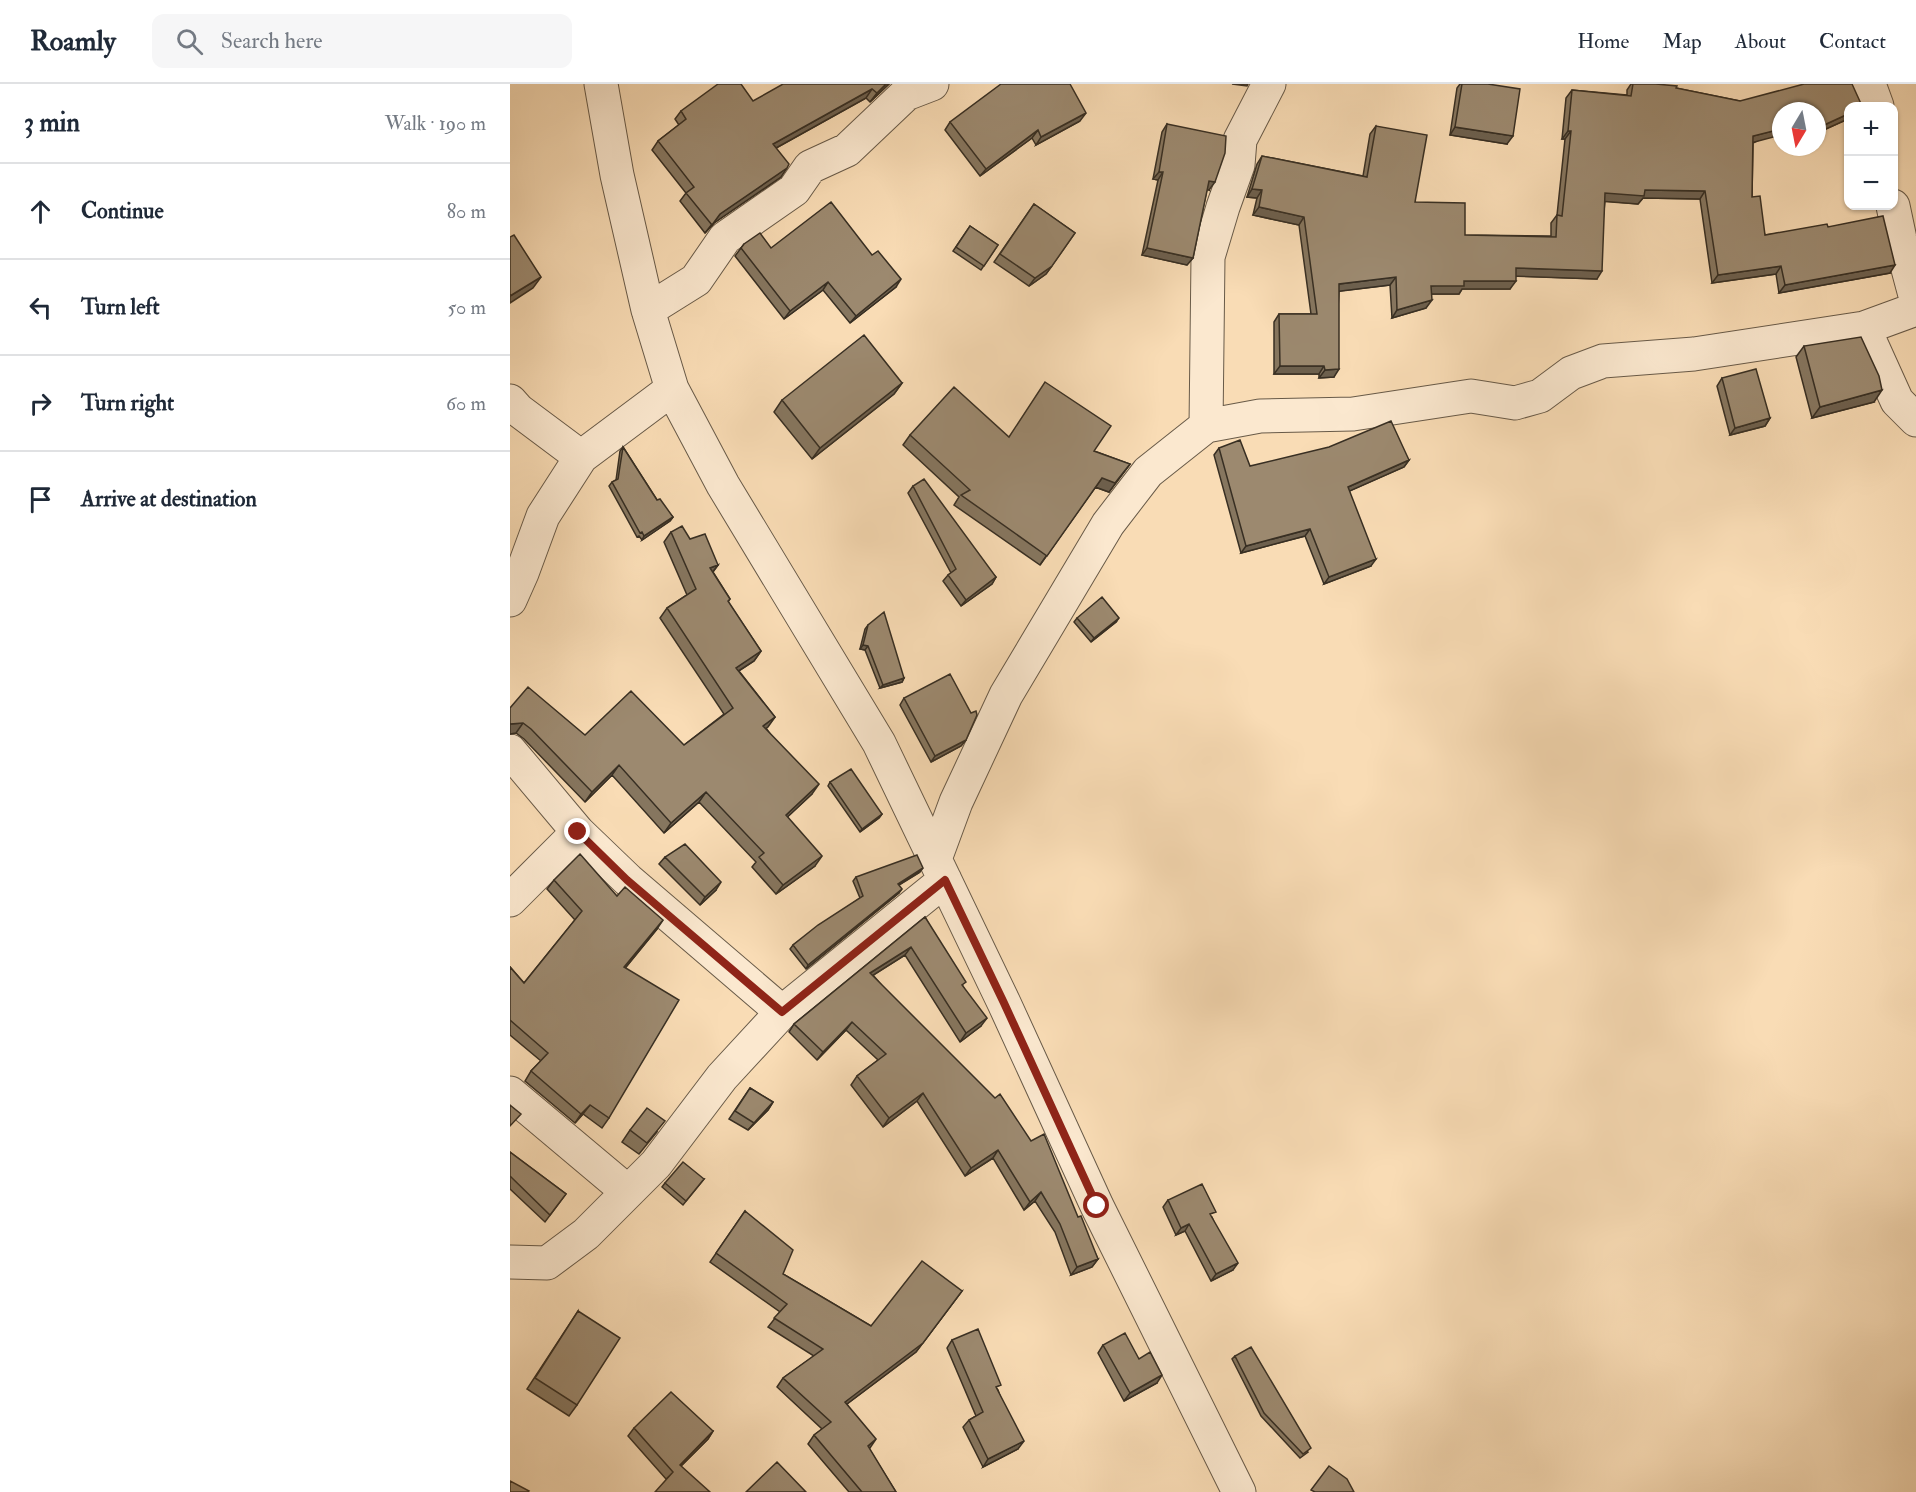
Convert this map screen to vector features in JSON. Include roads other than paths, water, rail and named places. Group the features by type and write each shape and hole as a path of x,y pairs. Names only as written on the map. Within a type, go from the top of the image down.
{"street":[{"path":"601,84 617,175 648,310 672,389 723,484 879,743 1004,1003 1097,1206 1239,1492"},
{"path":"648,310 696,280 725,238 794,190 810,167 847,150 906,94 932,84"},
{"path":"1206,426 1208,257 1238,165 1240,140 1269,84"},
{"path":"1869,84 1876,102"},
{"path":"1894,210 1916,299"},
{"path":"510,1262 547,1263 586,1234 656,1164 722,1077 782,1012 940,869 956,802 1006,695 1108,524 1148,472 1206,426 1260,417 1353,414 1471,396 1515,403 1540,396 1572,373 1604,361 1694,354 1864,328 1916,309"},
{"path":"1864,328 1897,400 1916,420"},
{"path":"510,600 543,516 581,457 672,389"},
{"path":"510,400 518,410 581,457"},
{"path":"510,751 578,832 627,880 782,1012"},
{"path":"510,900 578,832"},
{"path":"510,1093 628,1192"}]}
